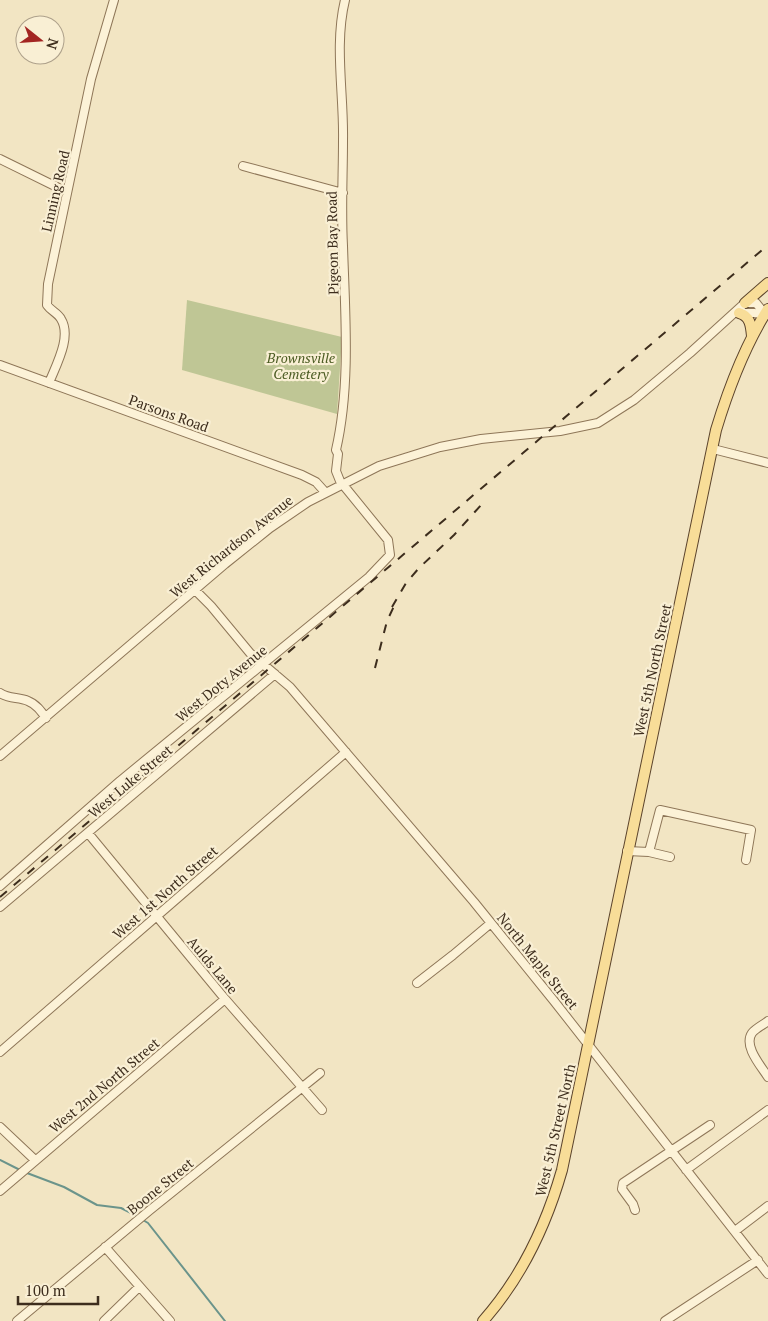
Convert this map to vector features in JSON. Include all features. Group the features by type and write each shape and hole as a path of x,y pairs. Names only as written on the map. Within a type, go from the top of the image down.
{"main road":[{"path":"745,303 768,283"},
{"path":"739,313 749,320 752,336"},
{"name":"West 5th North Street","path":"589,1045 716,430 730,387 752,336 767,313"},
{"name":"West 5th Street North","path":"483,1321 514,1280 536,1242 545,1221 562,1170 589,1045"}],"street":[{"name":"Linning Road","path":"49,383 64,340 64,327 60,318 49,308 46,300 48,284 93,71 114,0"},
{"name":"Pigeon Bay Road","path":"342,484 336,471 338,454 336,450 340,432 346,363 340,54 344,0"},
{"path":"0,159 67,192"},
{"path":"243,166 343,193"},
{"path":"745,303 756,303 767,313"},
{"name":"West Richardson Avenue","path":"0,756 270,528 308,502 379,466 440,447 481,440 560,431 598,423 634,400 745,303"},
{"path":"739,313 767,313"},
{"name":"West Richardson Avenue","path":"723,323 739,313"},
{"name":"Parsons Road","path":"0,365 302,475 316,482 325,492"},
{"path":"713,449 768,463"},
{"name":"West Doty Avenue","path":"0,886 120,781 368,577 390,555 388,540 342,484"},
{"name":"North Maple Street","path":"195,590 211,606 250,653 290,687 491,923 768,1274"},
{"name":"West Luke Street","path":"0,907 275,674"},
{"path":"0,694 28,700 46,718"},
{"name":"West 1st North Street","path":"1,1048 346,752"},
{"path":"649,852 660,810 750,830 746,860"},
{"name":"Aulds Lane","path":"88,833 225,999 322,1110"},
{"path":"628,851 649,852 670,857"},
{"path":"417,983 454,955 491,923"},
{"name":"West 2nd North Street","path":"0,1191 225,999"},
{"path":"768,1021 753,1032 750,1041 753,1053 768,1076"},
{"name":"Boone Street","path":"17,1321 140,1218 320,1073"},
{"path":"686,1170 768,1110"},
{"path":"635,1210 633,1204 622,1190 623,1183 710,1125"},
{"path":"0,1126 35,1160"},
{"path":"735,1231 768,1206"},
{"path":"106,1247 170,1321"},
{"path":"665,1321 758,1260"},
{"path":"104,1321 139,1287"}],"green space":[{"name":"Brownsville Cemetery","path":"187,300 342,337 337,414 182,370"}],"waterway":[{"path":"0,1160 20,1170"},
{"path":"27,1173 64,1187 97,1205 121,1208 137,1216"},
{"path":"143,1220 148,1223 225,1321"}],"railway":[{"path":"0,897 768,245"},
{"path":"392,607 406,583 419,568 454,535 482,504"},
{"path":"375,668 387,621 396,602"}]}
